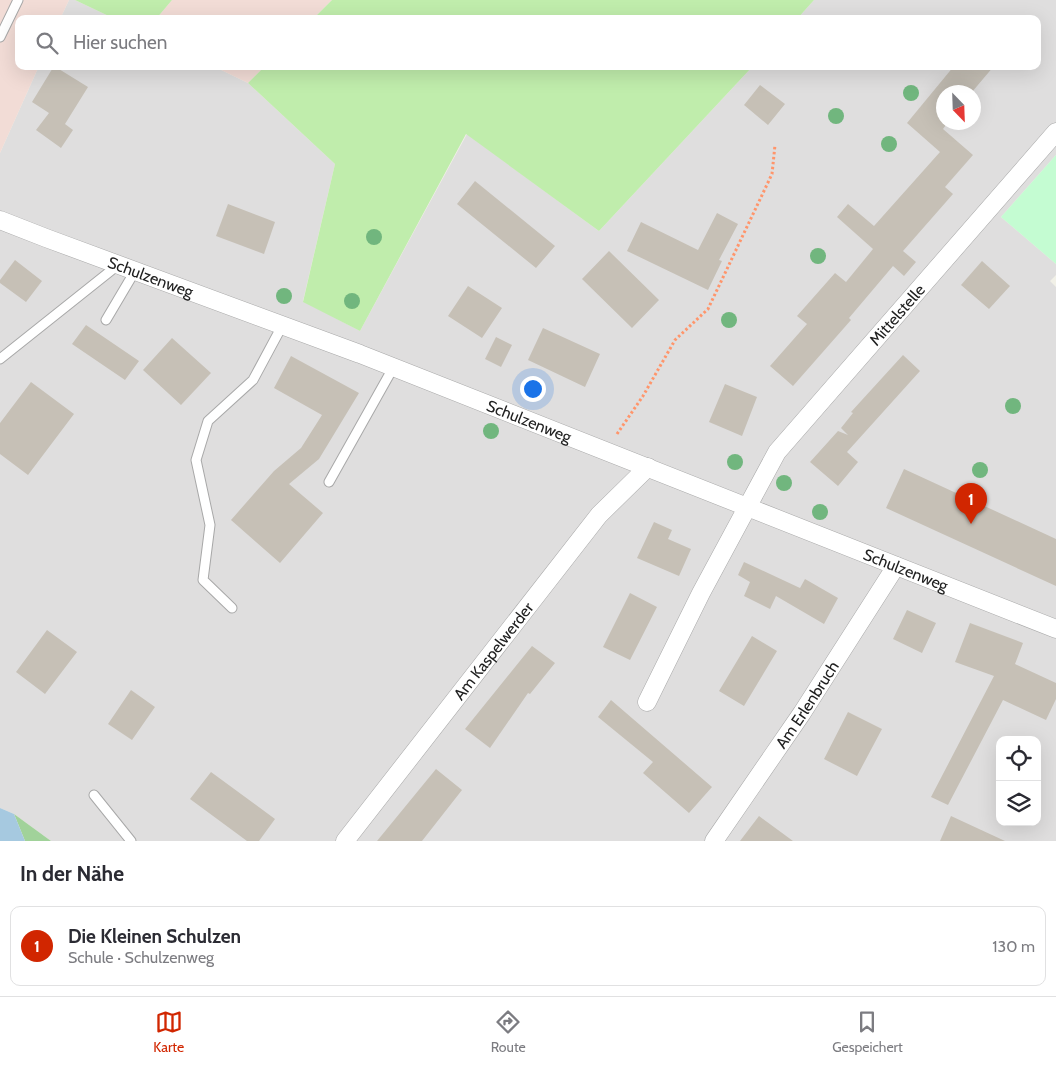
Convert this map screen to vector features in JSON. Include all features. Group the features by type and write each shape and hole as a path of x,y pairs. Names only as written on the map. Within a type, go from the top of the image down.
{"street":[{"name":"Mittelstelle","path":"748,506 777,452 1056,132"},
{"name":"Schulzenweg","path":"0,220 393,368 748,506 1056,629"},
{"name":"Am Kaspelwerder","path":"345,841 599,515 648,467"},
{"path":"647,702 701,592 748,506"},
{"name":"Am Erlenbruch","path":"714,841 802,713 896,566"}],"lane":[{"path":"0,37 18,0"},
{"path":"106,320 127,268"},
{"path":"0,359 127,268"},
{"path":"232,608 203,580 210,525 196,460 208,421 253,380 282,326"},
{"path":"329,482 393,368"},
{"path":"94,794 130,841"}],"path":[{"path":"606,451 643,396 675,340 708,309 772,174 775,145"}],"shaded area":[{"path":"0,0 69,0 62,15 15,15 15,70 37,70 0,153"},
{"path":"69,0 75,0 107,15 62,15"},
{"path":"172,0 332,0 317,15 159,15"},
{"path":"814,0 1056,0 1056,155 1001,217 1056,264 1056,275 1050,281 1056,287 1056,841 51,841 14,814 0,808 0,153 37,70 221,70 248,83 335,164 303,301 360,331 467,134 599,231 749,70 1041,70 1041,15 801,15"},
{"path":"221,70 261,70 248,83"}],"green space":[{"path":"75,0 172,0 159,15 107,15"},
{"path":"332,0 814,0 801,15 317,15"},
{"path":"261,70 749,70 599,231 466,134 360,331 303,302 335,164 248,83"},
{"path":"1056,155 1056,264 1001,217"},
{"path":"14,814 51,841 25,841"}],"water":[{"path":"0,808 14,814 25,841 0,841"}],"building":[{"path":"52,70 60,70 88,87 65,124 73,130 61,148 36,130 49,113 32,102"},
{"path":"951,70 991,70 978,85 938,85"},
{"path":"760,85 785,104 768,125 744,105"},
{"path":"936,88 936,130 944,130 973,155 945,187 953,194 903,251 916,262 904,276 893,266 849,318 851,320 793,386 770,366 807,324 797,316 835,273 846,282 873,249 837,217 848,204 874,226 940,152 907,123"},
{"path":"475,181 555,246 536,268 457,204"},
{"path":"228,204 275,222 264,254 216,236"},
{"path":"717,213 738,224 719,260 722,261 708,290 627,251 641,222 698,250"},
{"path":"609,251 659,300 632,328 582,279"},
{"path":"15,260 42,281 26,302 0,283 0,280"},
{"path":"982,261 1010,286 989,309 961,285"},
{"path":"468,286 502,308 482,338 448,316"},
{"path":"86,325 139,361 125,380 72,344"},
{"path":"543,328 600,354 585,387 528,360"},
{"path":"496,337 512,345 501,367 485,359"},
{"path":"172,338 211,373 181,405 143,370"},
{"path":"903,355 920,371 847,452 858,462 838,486 810,462 838,431 848,435 841,428 853,413 851,412"},
{"path":"291,356 359,393 319,459 289,484 323,513 280,563 231,520 274,471 301,448 322,415 274,388"},
{"path":"31,382 74,414 28,475 0,454 0,423"},
{"path":"725,384 757,397 742,436 709,422"},
{"path":"904,469 1056,539 1056,586 886,508"},
{"path":"654,522 672,530 668,539 691,549 679,576 637,558"},
{"path":"744,562 800,588 805,579 838,598 824,624 776,596 770,609 744,596 750,582 738,575"},
{"path":"630,593 657,607 630,660 603,647"},
{"path":"907,610 936,623 922,653 893,639"},
{"path":"970,623 1023,643 1015,664 1056,683 1056,699 1046,720 1003,700 948,805 931,797 994,676 955,662"},
{"path":"47,630 77,652 45,694 16,672"},
{"path":"752,636 777,651 744,706 719,691"},
{"path":"532,646 555,663 530,694 528,693 490,748 465,729"},
{"path":"131,690 155,707 132,740 108,724"},
{"path":"611,700 712,787 689,813 643,773 653,762 598,717"},
{"path":"848,712 882,729 857,776 824,759"},
{"path":"436,769 462,790 422,841 377,841"},
{"path":"211,772 275,819 259,841 247,841 190,799"},
{"path":"759,816 793,841 740,841"},
{"path":"951,816 1005,841 940,841"}],"place":[{"name":"Die Kleinen Schulzen","path":"971,524"}]}
